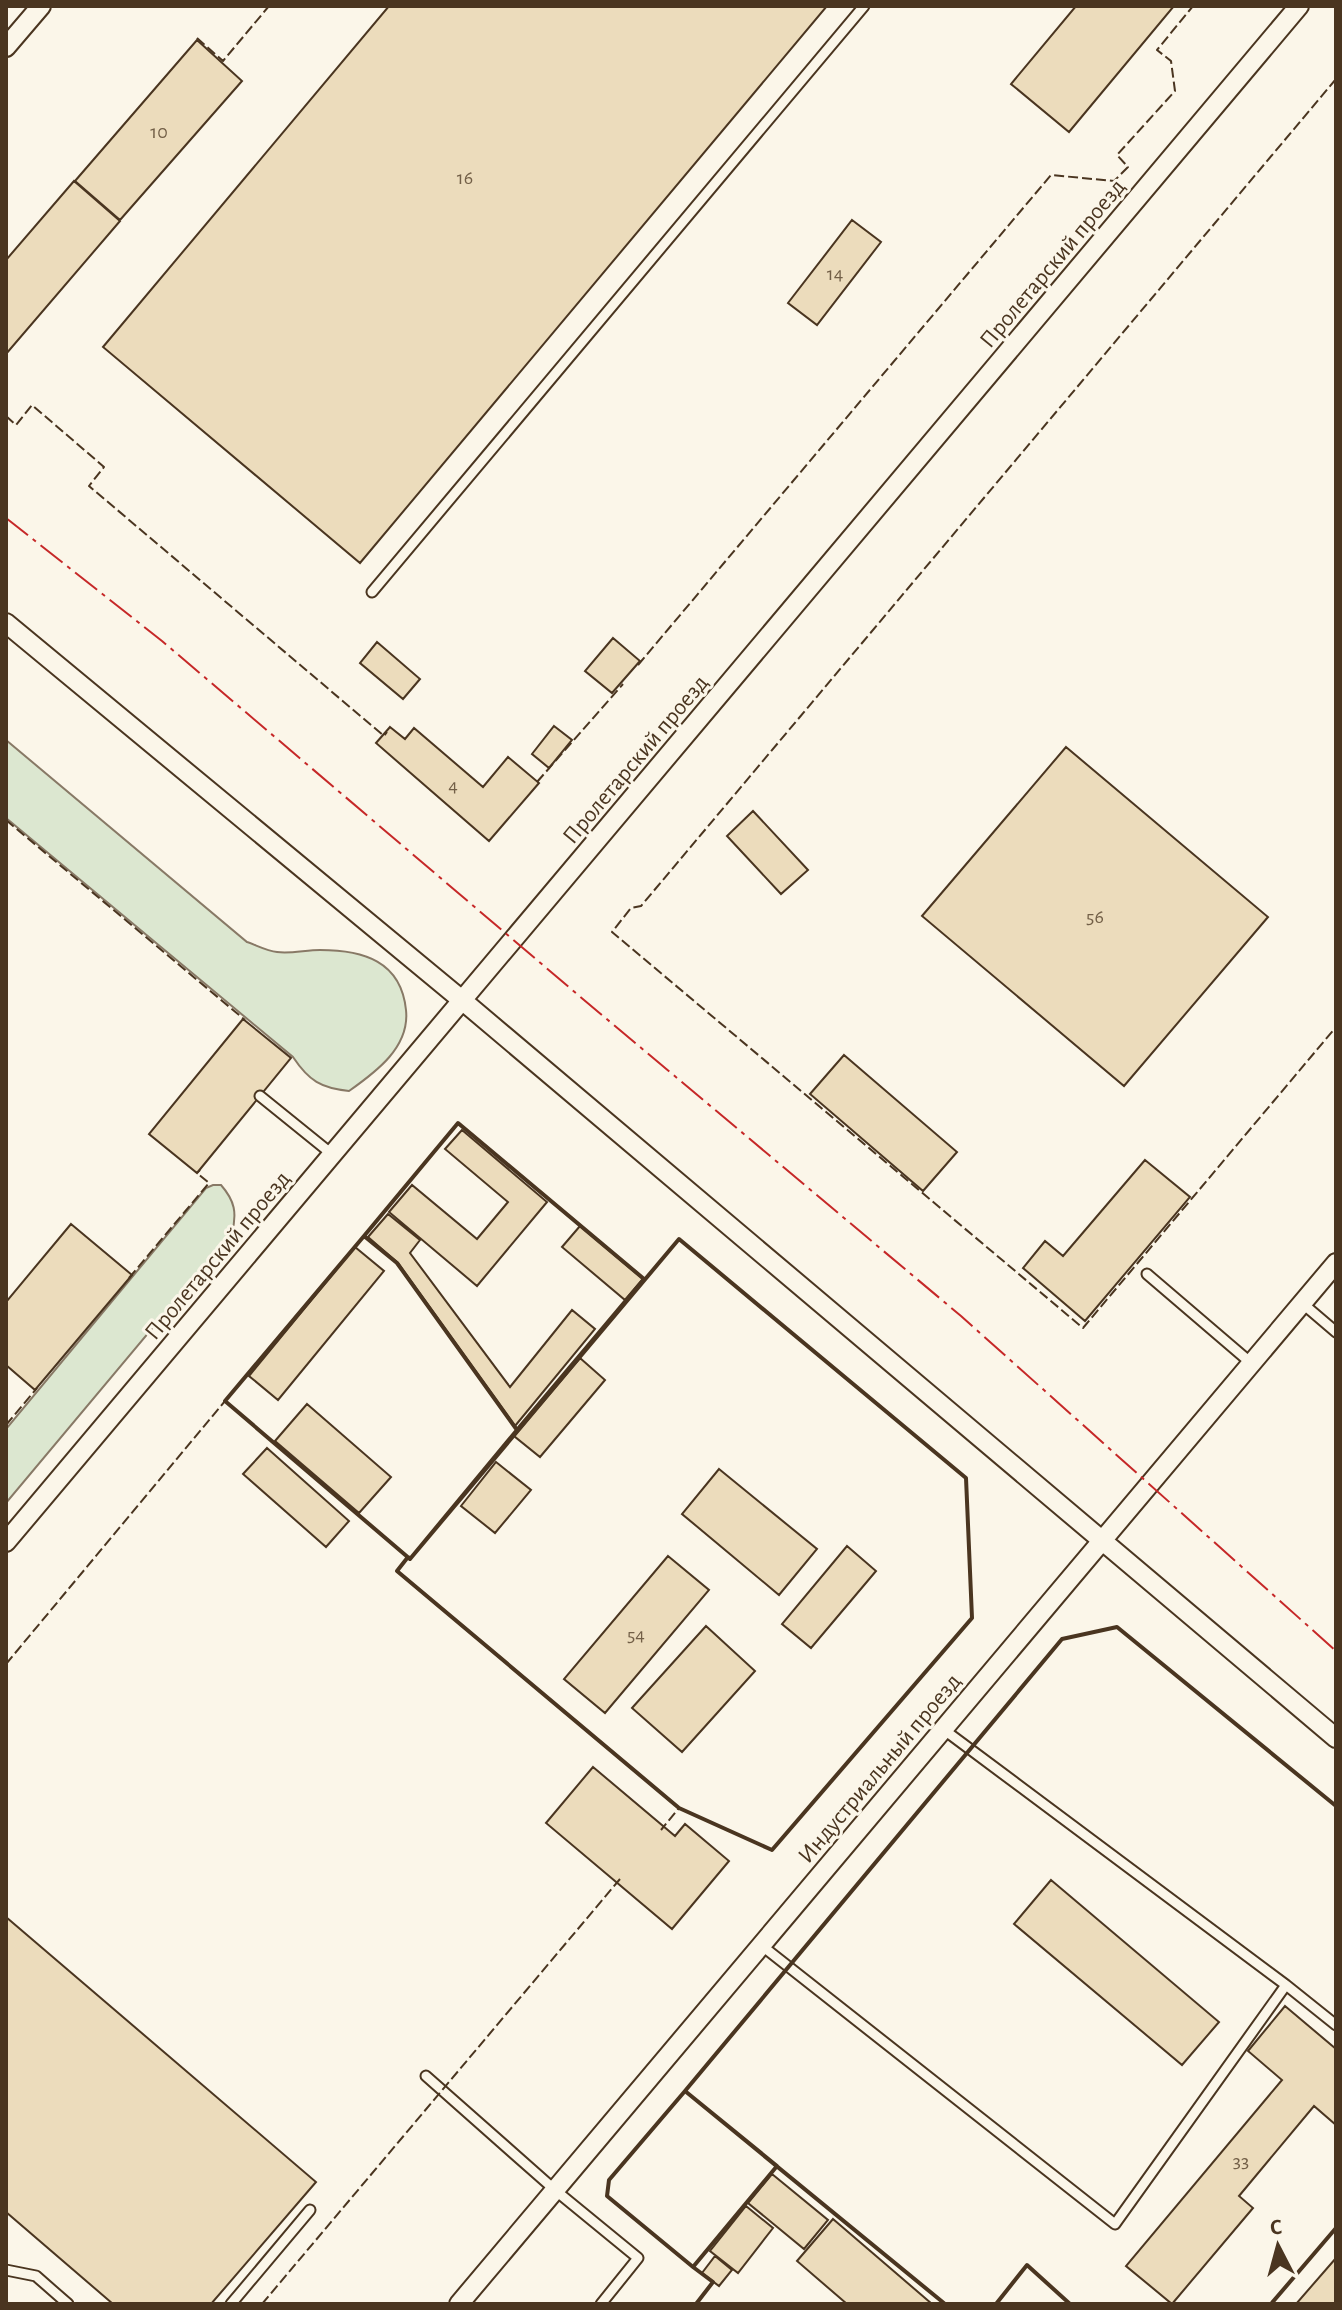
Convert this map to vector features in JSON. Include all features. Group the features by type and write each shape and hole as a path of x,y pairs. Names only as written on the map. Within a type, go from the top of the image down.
{"street":[{"path":"6,47 41,6"},
{"name":"Пролетарский проезд","path":"6,1542 1299,6"},
{"path":"6,623 463,1001 1336,1738"},
{"name":"Индустриальный проезд","path":"459,2304 1336,1263"}],"lane":[{"path":"372,592 864,6"},
{"path":"260,1096 333,1155"},
{"path":"1147,1274 1251,1363"},
{"path":"1302,1303 1336,1332"},
{"path":"943,1729 1336,2025"},
{"path":"761,1945 1115,2224 1286,1985"},
{"path":"426,2076 555,2190 638,2258 601,2304"},
{"path":"231,2304 310,2210"},
{"path":"6,2270 36,2276 68,2304"}],"green space":[{"path":"6,740 247,942 287,953 320,950 351,952 388,969 403,993 406,1010 403,1036 389,1057 349,1091 331,1088 310,1078 293,1057 6,818"},
{"path":"221,1185 232,1202 232,1233 6,1503 6,1429 206,1188"}],"building":[{"path":"389,6 827,6 360,563 103,347"},
{"path":"1076,6 1174,6 1069,132 1011,84"},
{"path":"197,40 242,81 120,220 75,181"},
{"path":"74,181 120,221 6,354 6,260"},
{"path":"852,220 881,242 817,325 788,303"},
{"path":"613,638 640,661 612,693 585,671"},
{"path":"377,642 420,679 403,699 360,663"},
{"path":"554,726 572,740 549,768 532,754"},
{"path":"390,727 405,739 414,728 483,787 508,757 539,783 489,841 376,743"},
{"path":"1066,747 1268,917 1124,1086 922,916"},
{"path":"753,811 808,870 781,894 727,836"},
{"path":"243,1019 291,1058 197,1173 149,1134"},
{"path":"844,1055 957,1152 923,1191 810,1094"},
{"path":"462,1130 547,1202 477,1286 389,1212 412,1185 477,1239 508,1202 445,1149"},
{"path":"1145,1160 1190,1197 1085,1321 1023,1268 1045,1241 1063,1256"},
{"path":"388,1214 420,1240 410,1253 510,1387 572,1310 595,1329 515,1426 398,1263 368,1237"},
{"path":"71,1224 132,1275 35,1390 6,1365 6,1302"},
{"path":"580,1226 643,1279 625,1300 562,1247"},
{"path":"355,1247 384,1271 278,1400 249,1376"},
{"path":"580,1358 605,1380 540,1457 514,1436"},
{"path":"307,1404 391,1477 359,1513 275,1441"},
{"path":"267,1448 349,1521 326,1547 243,1474"},
{"path":"496,1462 531,1490 495,1533 461,1506"},
{"path":"719,1469 817,1549 779,1595 682,1514"},
{"path":"847,1546 876,1571 811,1648 782,1624"},
{"path":"668,1556 709,1590 605,1713 564,1679"},
{"path":"706,1626 755,1671 682,1752 632,1708"},
{"path":"593,1767 675,1836 685,1824 729,1861 672,1929 546,1823"},
{"path":"1051,1880 1219,2022 1182,2065 1014,1924"},
{"path":"6,1917 316,2182 211,2304 113,2304 6,2212"},
{"path":"1285,2006 1336,2049 1336,2125 1314,2106 1239,2196 1253,2208 1172,2304 1126,2266 1282,2080 1248,2051"},
{"path":"772,2174 828,2220 804,2249 748,2203"},
{"path":"746,2206 773,2228 738,2273 710,2251"},
{"path":"833,2219 932,2304 847,2304 797,2261"},
{"path":"715,2256 732,2270 719,2286 702,2273"},
{"path":"1336,2258 1336,2304 1296,2304"}],"fence":[{"path":"197,38 223,61 269,6"},
{"path":"638,665 1051,175 1114,181 1128,167 1117,155 1175,91 1171,61 1157,50 1193,6"},
{"path":"1336,79 641,906 631,908 612,932 1083,1328 1336,1027"},
{"path":"6,416 16,425 32,405 104,467 89,486 384,736 387,732"},
{"path":"537,782 623,684"},
{"path":"6,820 245,1020"},
{"path":"129,1278 209,1183 197,1173 200,1170"},
{"path":"6,1425 37,1388"},
{"path":"6,1664 225,1401 279,1447"},
{"path":"355,1512 408,1557 397,1571 679,1808 661,1830"},
{"path":"262,2304 620,1879"}],"wall":[{"path":"458,1123 644,1279 517,1430 397,1263 364,1236 458,1123"},
{"path":"364,1236 397,1263 517,1430 410,1559 225,1401 364,1236"},
{"path":"679,1239 966,1478 972,1618 772,1850 679,1808 397,1571 679,1239"},
{"path":"945,2304 685,2091 1062,1639 1117,1627 1336,1806"},
{"path":"685,2091 777,2166 693,2267 607,2196 609,2180 685,2091"},
{"path":"1271,2304 1336,2228"},
{"path":"996,2304 1027,2265 1070,2304"},
{"path":"693,2267 713,2282 696,2304"}],"power":[{"path":"6,518 162,641 961,1316 1336,1651"}]}
